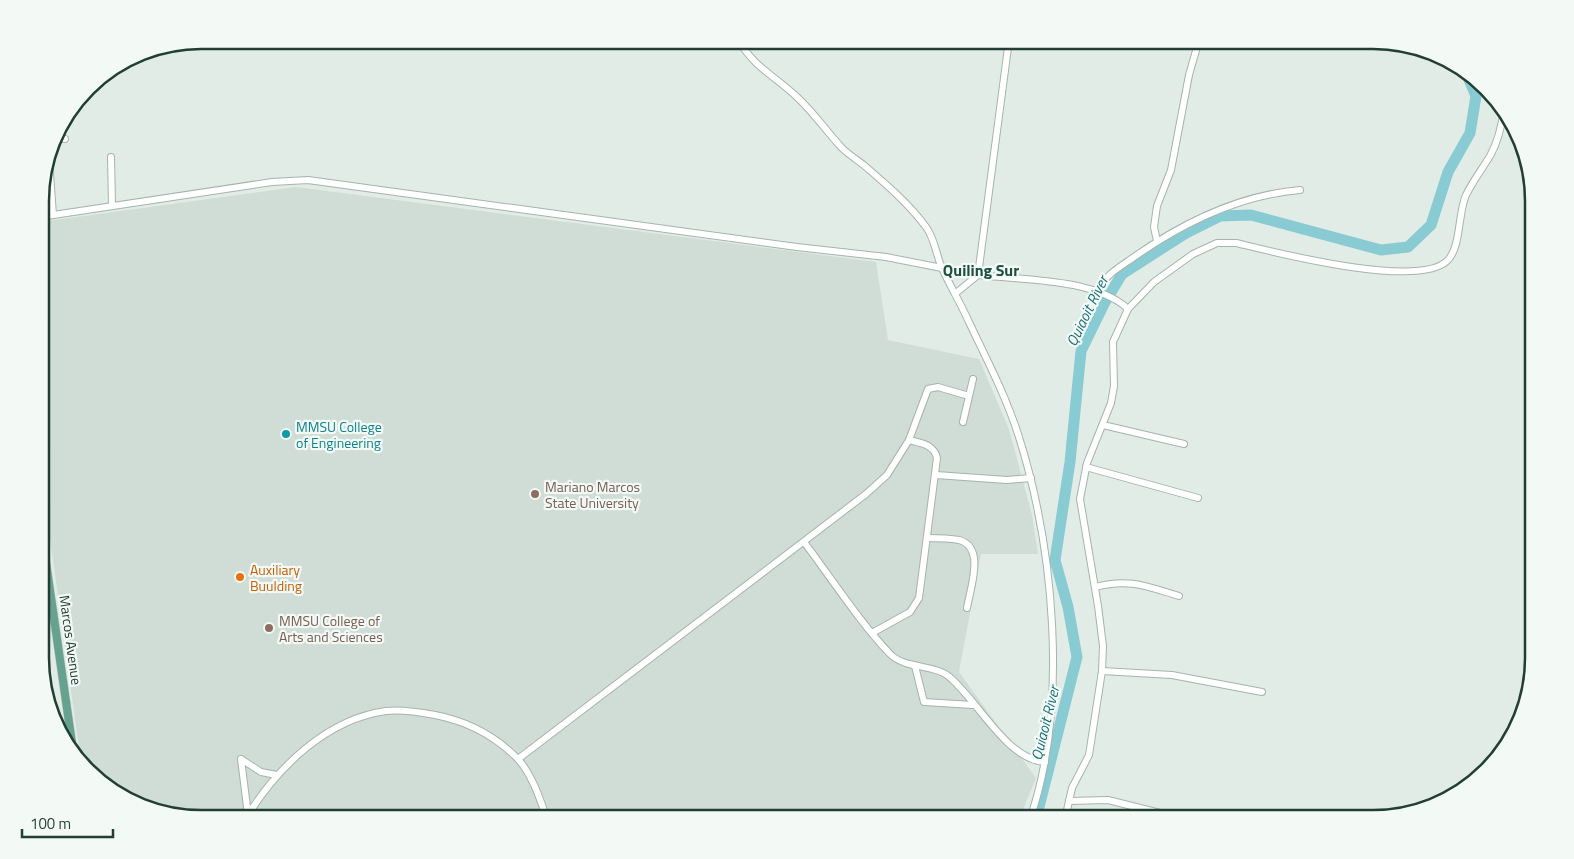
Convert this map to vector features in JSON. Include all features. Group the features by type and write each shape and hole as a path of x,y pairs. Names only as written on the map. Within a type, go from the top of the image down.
{"main road":[{"name":"Marcos Avenue","path":"49,583 71,738"}],"street":[{"path":"744,49 761,70 798,97 843,149 875,175 928,229 942,268 956,293 1004,396 1031,478 1044,550 1051,623 1053,682 1051,723 1045,762 1032,810"},
{"path":"978,275 1008,49"},
{"path":"1157,241 1154,227 1157,206 1172,170 1189,75 1196,49"},
{"path":"1067,810 1083,764 1089,755 1102,671 1103,646 1080,499 1086,467 1103,425 1114,386 1113,342 1126,307 1154,282 1194,254 1217,243 1236,243 1355,268 1397,272 1432,269 1441,265 1447,261 1453,251 1465,197 1490,156 1501,118"},
{"path":"111,157 112,206"},
{"path":"49,216 279,181 308,180 797,248 886,257 942,268"},
{"path":"51,181 53,215"},
{"path":"1097,289 1106,276 1157,241 1220,209 1269,193 1300,190"},
{"path":"956,293 978,275 1040,279 1097,289 1126,307"},
{"path":"963,422 973,379"},
{"path":"518,759 804,542 887,475 909,440 928,389 938,387 968,396"},
{"path":"1103,425 1184,444"},
{"path":"872,633 910,612 919,598 936,475 936,452 927,445 909,440"},
{"path":"1086,467 1198,498"},
{"path":"936,475 1008,480 1031,478"},
{"path":"926,538 961,541 970,546 974,553 974,562 967,608"},
{"path":"804,542 872,633 892,656 915,666 946,674 973,706 1024,756 1045,762"},
{"path":"1094,587 1114,582 1141,583 1180,596"},
{"path":"915,666 921,698 924,702 973,706"},
{"path":"1102,671 1172,675 1262,692"},
{"path":"252,810 262,792 276,775 300,753 331,730 386,711 413,711 446,717 476,727 518,759 535,787 544,810"},
{"path":"247,810 241,759 261,772 276,775"},
{"path":"1069,801 1108,800 1148,810"}],"shaded area":[{"name":"Mariano Marcos State University","path":"296,187 876,262 888,340 979,359 1009,429 1032,515 1038,554 981,554 959,672 1036,778 1023,810 191,810 152,802 125,790 93,766 79,750 49,531 49,221"}],"waterway":[{"name":"Quiaoit River","path":"1038,810 1077,657 1068,607 1055,560 1070,462 1081,351 1104,304 1122,274 1186,233 1220,216 1251,215 1381,250 1408,247 1431,225 1448,172 1470,133 1476,96 1472,86"}],"place":[{"name":"MMSU College of Engineering","path":"286,434"},
{"name":"Mariano Marcos State University","path":"535,494"},
{"name":"Auxiliary Buulding","path":"240,577"},
{"name":"MMSU College of Arts and Sciences","path":"269,628"}],"district":[{"name":"Quiling Sur","path":"981,270"}]}
